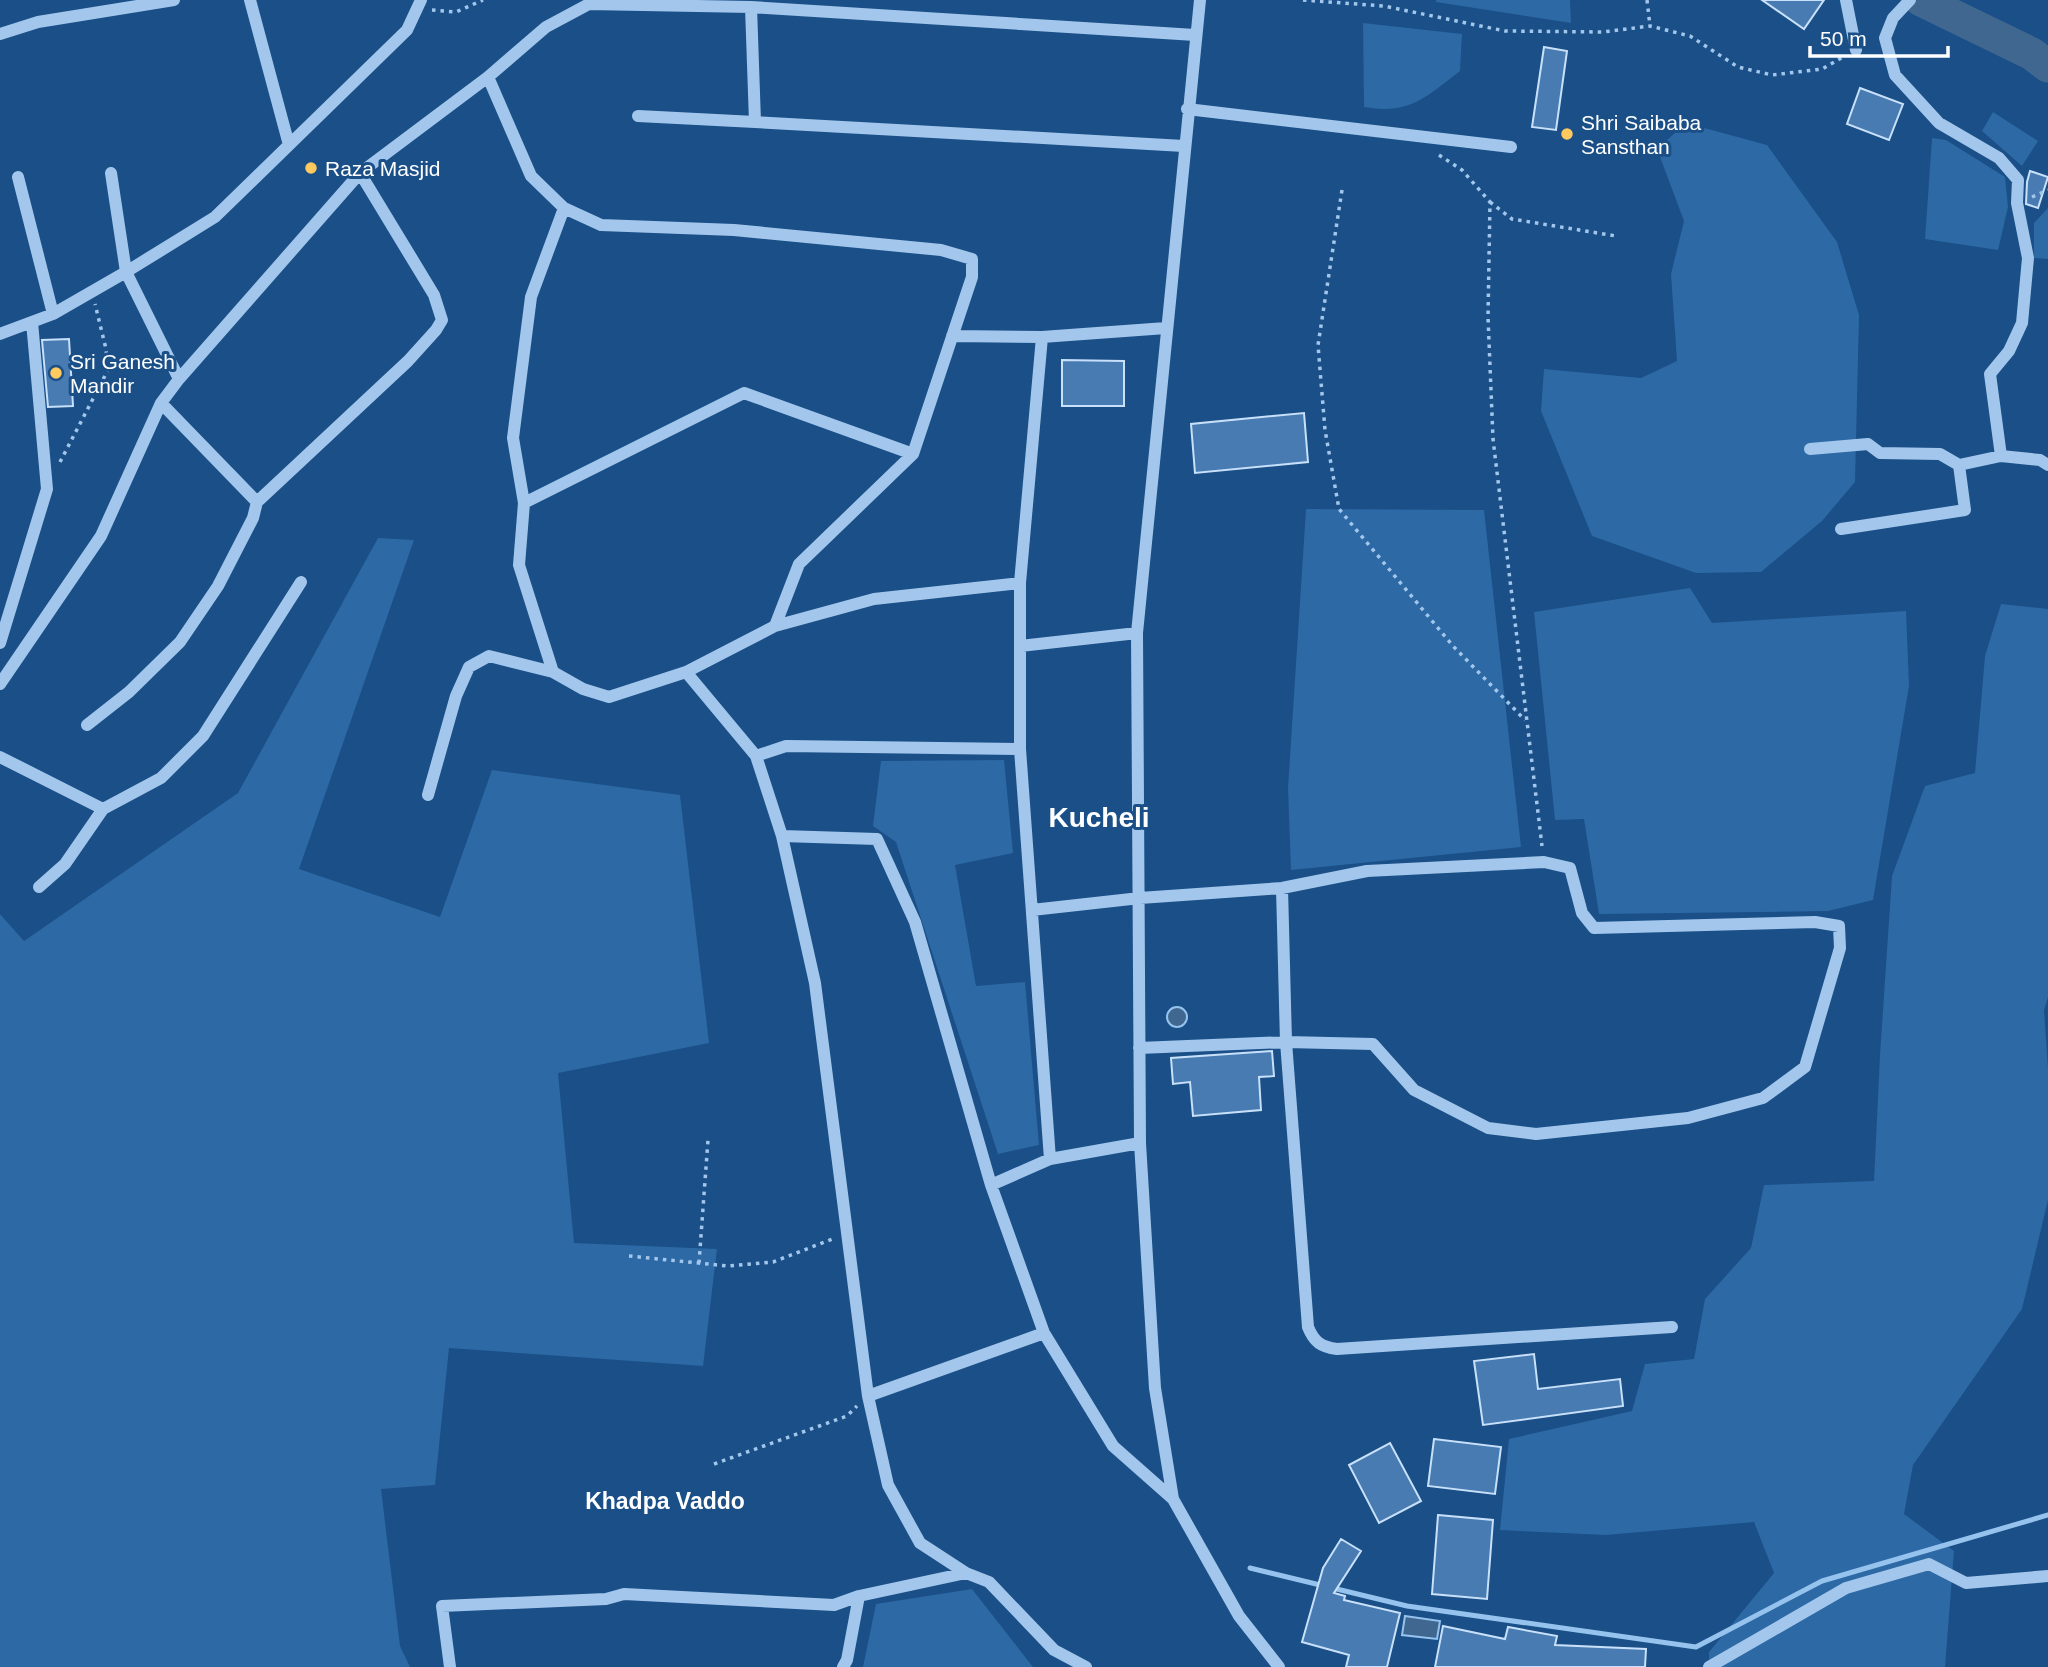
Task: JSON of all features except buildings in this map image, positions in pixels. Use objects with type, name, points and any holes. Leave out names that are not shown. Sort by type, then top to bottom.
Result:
[{"type":"street","points":[[0,34],[38,22],[174,0]]},
{"type":"street","points":[[250,0],[289,145]]},
{"type":"street","points":[[1173,1499],[1155,1388],[1140,1143],[1137,633],[1200,0]]},
{"type":"street","points":[[1846,0],[1856,50]]},
{"type":"street","points":[[1909,0],[1893,18],[1885,38],[1895,75],[1939,123],[1999,158],[2018,180],[2017,203],[2028,258],[2022,323],[2009,351],[1990,374],[2001,456]]},
{"type":"street","points":[[0,334],[52,314],[215,217],[407,30],[420,4]]},
{"type":"street","points":[[0,684],[101,536],[161,403],[178,379],[360,173],[488,77],[546,27],[589,4],[751,7],[1195,35]]},
{"type":"street","points":[[751,7],[755,122]]},
{"type":"street","points":[[488,77],[531,176],[564,208],[601,225],[734,230],[941,250],[972,259],[972,277],[913,454],[799,564],[775,626]]},
{"type":"street","points":[[1188,109],[1511,147]]},
{"type":"street","points":[[638,116],[1184,146]]},
{"type":"street","points":[[111,173],[126,272],[178,379]]},
{"type":"street","points":[[87,725],[130,692],[180,642],[218,586],[253,518],[257,502],[408,361],[442,320],[434,295],[360,173]]},
{"type":"street","points":[[18,177],[52,314]]},
{"type":"street","points":[[553,672],[519,565],[524,503],[513,438],[531,297],[564,208]]},
{"type":"street","points":[[0,643],[47,489],[32,322]]},
{"type":"street","points":[[952,336],[1042,337],[1166,328]]},
{"type":"street","points":[[1042,337],[1020,583],[1020,749],[1050,1159]]},
{"type":"street","points":[[524,503],[744,393],[913,454]]},
{"type":"street","points":[[161,403],[257,502]]},
{"type":"street","points":[[1810,449],[1868,444],[1880,453],[1940,454],[1959,465],[2001,456],[2040,460],[2048,465]]},
{"type":"street","points":[[1841,529],[1965,510],[1959,465]]},
{"type":"street","points":[[39,887],[65,864],[103,809],[162,778],[203,736],[301,582]]},
{"type":"street","points":[[428,795],[456,696],[469,667],[489,656],[553,672],[583,689],[609,697],[686,672],[775,626],[874,598],[1020,583]]},
{"type":"street","points":[[1020,646],[1137,633]]},
{"type":"street","points":[[686,672],[756,756],[782,836],[815,983],[868,1396],[888,1485],[920,1543],[966,1573],[989,1583],[1054,1650],[1086,1667]]},
{"type":"street","points":[[756,756],[786,746],[1020,749]]},
{"type":"street","points":[[0,757],[103,809]]},
{"type":"street","points":[[782,836],[877,839],[915,922],[991,1185],[1044,1333],[1113,1446],[1173,1499],[1239,1616],[1279,1667]]},
{"type":"street","points":[[1032,911],[1140,898],[1282,888],[1367,871],[1544,862],[1570,868],[1582,913],[1594,928],[1815,922],[1839,926],[1840,948],[1805,1067],[1763,1098],[1688,1118],[1536,1134],[1488,1128],[1414,1090],[1373,1044],[1286,1042],[1139,1048]]},
{"type":"street","points":[[1282,888],[1286,1042],[1308,1327],[1313,1339],[1324,1347],[1337,1349],[1672,1327]]},
{"type":"street","points":[[991,1185],[1050,1159],[1140,1143]]},
{"type":"street","points":[[868,1396],[1044,1333]]},
{"type":"street","points":[[1709,1667],[1846,1588],[1929,1564],[1966,1583],[2048,1576]]},
{"type":"street","points":[[450,1667],[442,1606],[606,1599],[624,1594],[834,1605],[859,1596],[966,1573]]},
{"type":"street","points":[[843,1667],[847,1660],[859,1596]]},
{"type":"path","points":[[420,4],[456,12],[483,0]]},
{"type":"path","points":[[1303,0],[1384,6],[1505,31],[1602,32],[1650,26],[1690,37],[1738,67],[1772,75],[1822,69],[1856,50]]},
{"type":"path","points":[[1647,0],[1650,26]]},
{"type":"path","points":[[1430,149],[1462,170],[1490,202],[1512,219],[1616,236]]},
{"type":"path","points":[[1342,190],[1318,345],[1325,430],[1339,509],[1453,646],[1527,722]]},
{"type":"path","points":[[1490,202],[1488,317],[1493,439],[1544,862]]},
{"type":"path","points":[[59,465],[108,370],[106,349],[92,292]]},
{"type":"path","points":[[699,1263],[708,1140]]},
{"type":"path","points":[[629,1256],[728,1266],[773,1262],[847,1233]]},
{"type":"path","points":[[714,1464],[847,1416],[868,1396]]},
{"type":"shaded area","points":[[1570,0],[1571,23],[1436,2]]},
{"type":"shaded area","points":[[1363,23],[1462,34],[1460,71],[1427,96],[1406,106],[1380,109],[1364,107]]},
{"type":"shaded area","points":[[1993,112],[2038,141],[2022,166],[1982,131]]},
{"type":"shaded area","points":[[1686,123],[1767,145],[1837,242],[1859,315],[1855,482],[1822,521],[1761,572],[1696,573],[1592,536],[1541,411],[1544,369],[1641,378],[1677,361],[1671,274],[1684,221],[1657,149]]},
{"type":"shaded area","points":[[1932,138],[1946,140],[2005,177],[2008,207],[1998,250],[1925,239]]},
{"type":"shaded area","points":[[2048,208],[2048,259],[2034,258],[2034,223]]},
{"type":"shaded area","points":[[1306,509],[1484,510],[1521,847],[1291,870],[1288,788]]},
{"type":"shaded area","points":[[378,538],[414,540],[299,869],[440,917],[492,770],[680,795],[709,1043],[558,1073],[574,1243],[717,1249],[703,1366],[449,1348],[435,1485],[381,1489],[400,1646],[410,1667],[0,1667],[0,914],[24,941],[238,793]]},
{"type":"shaded area","points":[[1690,588],[1712,623],[1906,611],[1909,686],[1873,900],[1828,911],[1599,914],[1584,819],[1555,820],[1534,612]]},
{"type":"shaded area","points":[[2001,604],[2048,609],[2048,997],[2044,1010],[2048,1068],[2048,1200],[2022,1309],[1913,1465],[1904,1514],[1954,1551],[1945,1667],[1709,1667],[1709,1652],[1774,1573],[1754,1522],[1606,1535],[1500,1530],[1509,1439],[1632,1411],[1645,1364],[1694,1359],[1705,1299],[1751,1248],[1764,1185],[1874,1181],[1892,876],[1925,786],[1975,773],[1985,656]]},
{"type":"shaded area","points":[[1004,760],[1013,853],[955,865],[976,986],[1025,982],[1039,1145],[998,1154],[896,842],[873,826],[881,761]]},
{"type":"shaded area","points":[[1177,1007],[1184,1010],[1187,1017],[1184,1024],[1177,1027],[1170,1024],[1167,1017],[1170,1010]]},
{"type":"shaded area","points":[[972,1589],[1033,1667],[863,1667],[876,1604]]},
{"type":"shaded area","points":[[1405,1616],[1440,1621],[1437,1639],[1402,1635]]},
{"type":"waterway","points":[[1921,0],[2032,54],[2048,66]]},
{"type":"waterway","points":[[1250,1568],[1407,1606],[1696,1647],[1822,1581],[2048,1515]]},
{"type":"place","name":"Shri Saibaba Sansthan","points":[[1567,134]]},
{"type":"place","name":"Raza Masjid","points":[[311,168]]},
{"type":"place","name":"Sri Ganesh Mandir","points":[[56,373]]},
{"type":"district","name":"Kucheli","points":[[1099,817]]},
{"type":"district","name":"Khadpa Vaddo","points":[[665,1501]]}]
